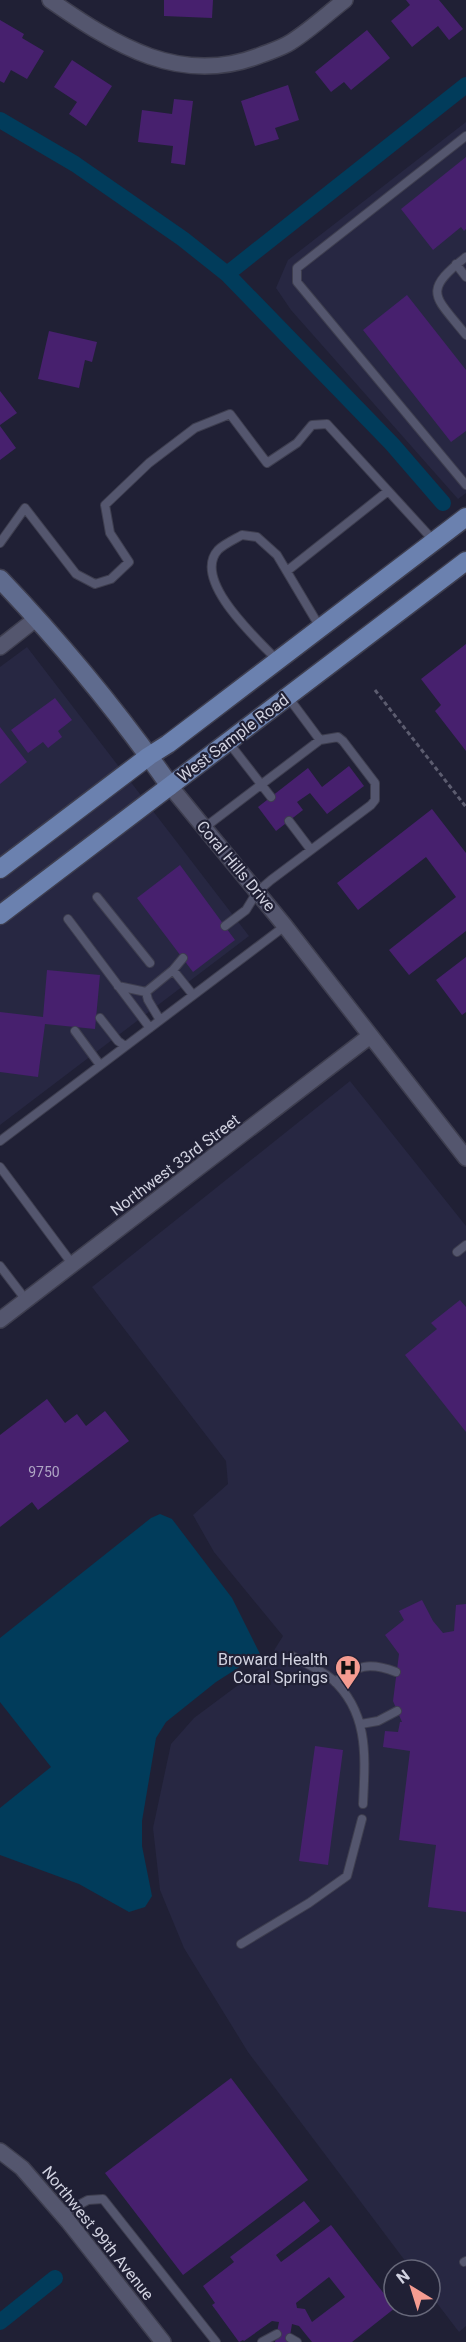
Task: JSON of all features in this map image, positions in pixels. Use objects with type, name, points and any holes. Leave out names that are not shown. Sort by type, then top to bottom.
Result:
[{"type":"main road","name":"West Sample Road","points":[[0,869],[466,518]]},
{"type":"main road","name":"West Sample Road","points":[[0,915],[463,562]]},
{"type":"street","points":[[50,0],[76,18],[145,56],[191,68],[241,63],[289,44],[345,0]]},
{"type":"street","name":"Coral Hills Drive","points":[[0,579],[37,618],[121,717],[170,786],[285,926],[466,1158]]},
{"type":"street","points":[[0,647],[37,618]]},
{"type":"street","name":"Northwest 33rd Street","points":[[0,1320],[370,1036]]},
{"type":"street","name":"Northwest 99th Avenue","points":[[0,2151],[21,2168],[62,2214],[163,2342]]},
{"type":"lane","points":[[466,136],[297,268],[297,282],[466,485]]},
{"type":"lane","points":[[466,257],[439,282],[436,292],[439,301],[466,334]]},
{"type":"lane","points":[[456,264],[466,277]]},
{"type":"lane","points":[[0,543],[25,508],[76,574],[95,584],[111,579],[129,562],[110,533],[105,505],[149,463],[195,428],[230,414],[267,463],[297,443],[312,425],[327,424],[434,542]]},
{"type":"lane","points":[[287,571],[388,491]]},
{"type":"lane","points":[[278,661],[244,627],[220,596],[212,574],[213,560],[219,550],[242,535],[257,537],[277,555],[321,628]]},
{"type":"lane","points":[[288,697],[320,740]]},
{"type":"lane","points":[[204,828],[320,740],[338,737],[375,783],[375,801],[371,805],[257,892],[246,910],[226,924]]},
{"type":"lane","points":[[228,741],[271,797]]},
{"type":"lane","points":[[289,820],[311,850]]},
{"type":"lane","points":[[97,897],[150,963]]},
{"type":"lane","points":[[68,919],[150,1028]]},
{"type":"lane","points":[[1,1138],[285,926]]},
{"type":"lane","points":[[146,992],[174,970],[183,958]]},
{"type":"lane","points":[[174,970],[193,995]]},
{"type":"lane","points":[[118,986],[146,992]]},
{"type":"lane","points":[[146,992],[160,1020]]},
{"type":"lane","points":[[100,1018],[118,1041],[125,1046]]},
{"type":"lane","points":[[75,1031],[100,1065]]},
{"type":"lane","points":[[0,1167],[73,1265]]},
{"type":"lane","points":[[457,1252],[466,1245]]},
{"type":"lane","points":[[0,1266],[26,1300]]},
{"type":"lane","points":[[292,1656],[335,1683],[354,1706],[362,1724],[365,1753],[363,1804]]},
{"type":"lane","points":[[335,1683],[355,1669],[370,1665],[396,1672]]},
{"type":"lane","points":[[362,1724],[378,1721],[397,1711]]},
{"type":"lane","points":[[241,1944],[309,1903],[347,1876],[362,1819]]},
{"type":"lane","points":[[62,2214],[88,2200],[103,2199],[216,2342]]},
{"type":"lane","points":[[262,2342],[277,2334]]},
{"type":"path","points":[[375,690],[466,807]]},
{"type":"shaded area","points":[[466,122],[466,493],[458,499],[291,310],[276,288],[288,260]]},
{"type":"shaded area","points":[[27,647],[249,936],[0,1125],[0,667]]},
{"type":"shaded area","name":"Broward Health Coral Springs","points":[[350,1081],[466,1226],[466,2326],[459,2332],[442,2310],[442,2258],[403,2258],[248,2052],[184,1948],[160,1890],[153,1828],[171,1744],[194,1718],[265,1665],[283,1636],[214,1552],[193,1515],[228,1484],[226,1461],[92,1287]]},
{"type":"shaded area","points":[[160,1514],[172,1519],[232,1598],[260,1654],[216,1682],[166,1722],[156,1738],[142,1821],[142,1846],[152,1896],[145,1907],[129,1912],[79,1884],[0,1855],[0,1808],[51,1767],[0,1702],[0,1638],[151,1518]]},
{"type":"building","points":[[164,0],[213,0],[212,18],[164,16]]},
{"type":"building","points":[[406,0],[439,0],[463,29],[449,40],[438,26],[412,47],[391,21],[410,5]]},
{"type":"building","points":[[0,20],[24,34],[22,38],[44,51],[27,79],[11,70],[4,83],[0,81]]},
{"type":"building","points":[[367,30],[390,58],[351,90],[344,82],[331,92],[315,72]]},
{"type":"building","points":[[72,60],[112,86],[86,126],[69,114],[77,102],[54,87]]},
{"type":"building","points":[[288,85],[299,120],[275,128],[279,139],[255,146],[241,101]]},
{"type":"building","points":[[174,99],[193,101],[185,165],[171,163],[173,146],[138,142],[142,110],[172,114]]},
{"type":"building","points":[[466,157],[466,229],[464,231],[461,227],[433,250],[401,209]]},
{"type":"building","points":[[407,295],[466,370],[466,431],[451,442],[363,330]]},
{"type":"building","points":[[49,331],[97,342],[92,362],[85,360],[79,388],[38,379]]},
{"type":"building","points":[[0,391],[17,413],[0,425]]},
{"type":"building","points":[[0,426],[16,448],[0,460]]},
{"type":"building","points":[[466,644],[466,751],[435,711],[441,705],[421,679]]},
{"type":"building","points":[[55,698],[72,720],[58,731],[62,737],[48,748],[43,742],[28,753],[11,730]]},
{"type":"building","points":[[0,727],[27,762],[0,784]]},
{"type":"building","points":[[349,766],[364,786],[327,814],[310,793],[297,802],[303,810],[276,831],[258,807],[308,768],[322,787]]},
{"type":"building","points":[[432,809],[466,853],[466,931],[409,975],[389,950],[456,897],[426,857],[358,910],[337,883]]},
{"type":"building","points":[[180,865],[235,940],[193,972],[137,898]]},
{"type":"building","points":[[466,957],[466,1012],[462,1015],[436,980]]},
{"type":"building","points":[[47,970],[100,975],[95,1029],[45,1024],[38,1077],[0,1072],[0,1012],[43,1017]]},
{"type":"building","points":[[460,1300],[466,1307],[466,1432],[405,1355],[437,1329],[431,1323]]},
{"type":"building","points":[[47,1399],[65,1423],[77,1414],[86,1426],[105,1411],[129,1441],[38,1510],[32,1502],[0,1527],[0,1435]]},
{"type":"building","points":[[422,1600],[433,1621],[443,1633],[454,1631],[456,1605],[466,1604],[466,1912],[428,1907],[436,1845],[399,1840],[410,1751],[383,1747],[385,1731],[398,1732],[400,1722],[402,1722],[393,1701],[399,1654],[385,1635],[404,1620],[399,1611]]},
{"type":"building","points":[[315,1746],[343,1750],[328,1865],[299,1861]]},
{"type":"building","points":[[231,2078],[308,2180],[183,2275],[105,2173]]},
{"type":"building","points":[[304,2201],[320,2221],[276,2255],[281,2262],[331,2225],[382,2291],[382,2318],[352,2342],[312,2342],[299,2326],[292,2324],[289,2342],[275,2342],[279,2322],[272,2321],[244,2341],[239,2342],[212,2305],[215,2303],[203,2286],[234,2262],[230,2257]],"holes":[[[329,2277],[345,2297],[312,2322],[305,2309],[297,2308],[296,2303]]]},
{"type":"waterway","points":[[227,274],[466,85]]},
{"type":"waterway","points":[[0,120],[75,164],[183,239],[227,274],[392,444],[443,503]]},
{"type":"waterway","points":[[0,2322],[55,2278]]},
{"type":"place","name":"Broward Health Coral Springs","points":[[348,1691]]}]
